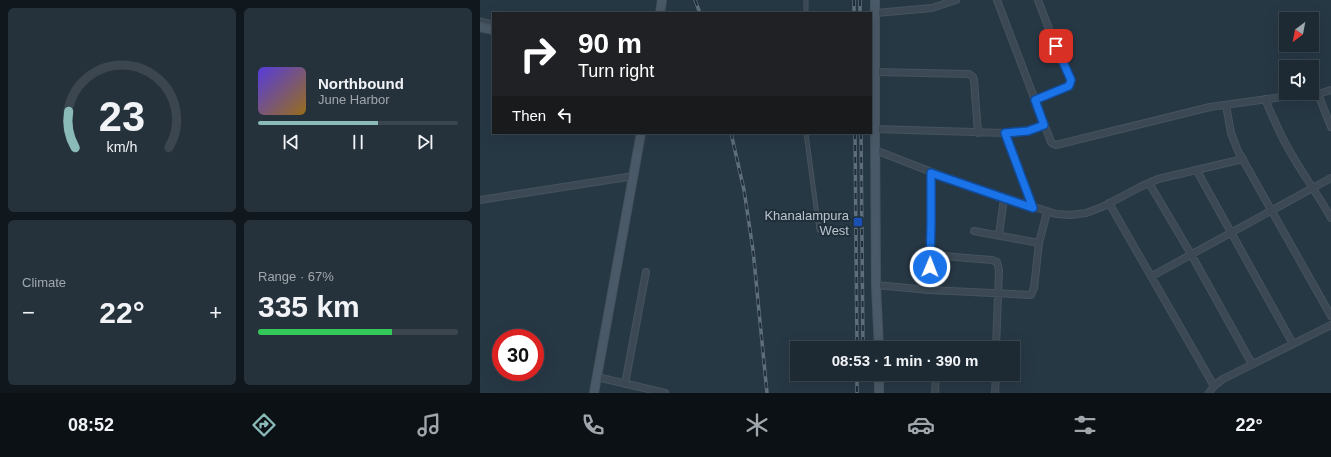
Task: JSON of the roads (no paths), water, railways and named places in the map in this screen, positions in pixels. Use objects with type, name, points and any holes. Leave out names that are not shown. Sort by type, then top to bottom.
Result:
[{"type":"main road","points":[[660,12],[662,0]]},
{"type":"main road","points":[[875,0],[876,286],[879,341]]},
{"type":"main road","points":[[480,27],[492,30]]},
{"type":"main road","points":[[594,393],[642,134]]},
{"type":"main road","points":[[879,381],[879,393]]},
{"type":"street","points":[[876,13],[932,8],[956,0]]},
{"type":"street","points":[[997,0],[1044,125],[1053,144],[1056,145],[1210,107],[1279,97]]},
{"type":"street","points":[[1035,100],[1069,86],[1071,80],[1061,60],[1038,0]]},
{"type":"street","points":[[876,72],[969,74],[974,80],[978,133]]},
{"type":"street","points":[[1319,94],[1331,90]]},
{"type":"street","points":[[1319,97],[1331,127]]},
{"type":"street","points":[[1264,99],[1279,132],[1331,218]]},
{"type":"street","points":[[1226,105],[1232,133],[1243,159],[1331,316]]},
{"type":"street","points":[[875,129],[1005,133],[1028,131],[1044,125]]},
{"type":"street","points":[[1005,133],[1033,208]]},
{"type":"street","points":[[875,150],[931,173],[1033,208],[1056,214],[1070,215],[1086,213],[1102,207],[1158,179],[1243,159]]},
{"type":"street","points":[[1196,171],[1293,344]]},
{"type":"street","points":[[929,290],[931,173]]},
{"type":"street","points":[[480,200],[634,176]]},
{"type":"street","points":[[1152,276],[1331,178]]},
{"type":"street","points":[[1149,183],[1191,254],[1252,364]]},
{"type":"street","points":[[1000,235],[1004,198]]},
{"type":"street","points":[[1109,203],[1214,386]]},
{"type":"street","points":[[876,286],[1027,296],[1031,295],[1033,293],[1039,243],[1047,212]]},
{"type":"street","points":[[974,231],[1039,243]]},
{"type":"street","points":[[930,255],[992,260],[997,262],[999,270],[996,341]]},
{"type":"street","points":[[625,384],[646,272]]},
{"type":"street","points":[[1209,393],[1214,386],[1252,364],[1331,325]]},
{"type":"street","points":[[597,377],[665,393]]},
{"type":"street","points":[[935,393],[936,381]]},
{"type":"street","points":[[995,393],[996,381]]},
{"type":"lane","points":[[806,0],[806,12]]},
{"type":"lane","points":[[480,20],[492,24]]},
{"type":"lane","points":[[806,134],[819,230]]},
{"type":"railway","points":[[695,0],[700,12]]},
{"type":"railway","points":[[854,0],[854,12]]},
{"type":"railway","points":[[860,0],[860,12]]},
{"type":"railway","points":[[731,134],[744,190],[753,250],[767,393]]},
{"type":"railway","points":[[855,134],[857,341]]},
{"type":"railway","points":[[861,134],[863,341]]},
{"type":"railway","points":[[857,381],[857,393]]},
{"type":"place","name":"Khanalampura West","points":[[858,222]]}]
